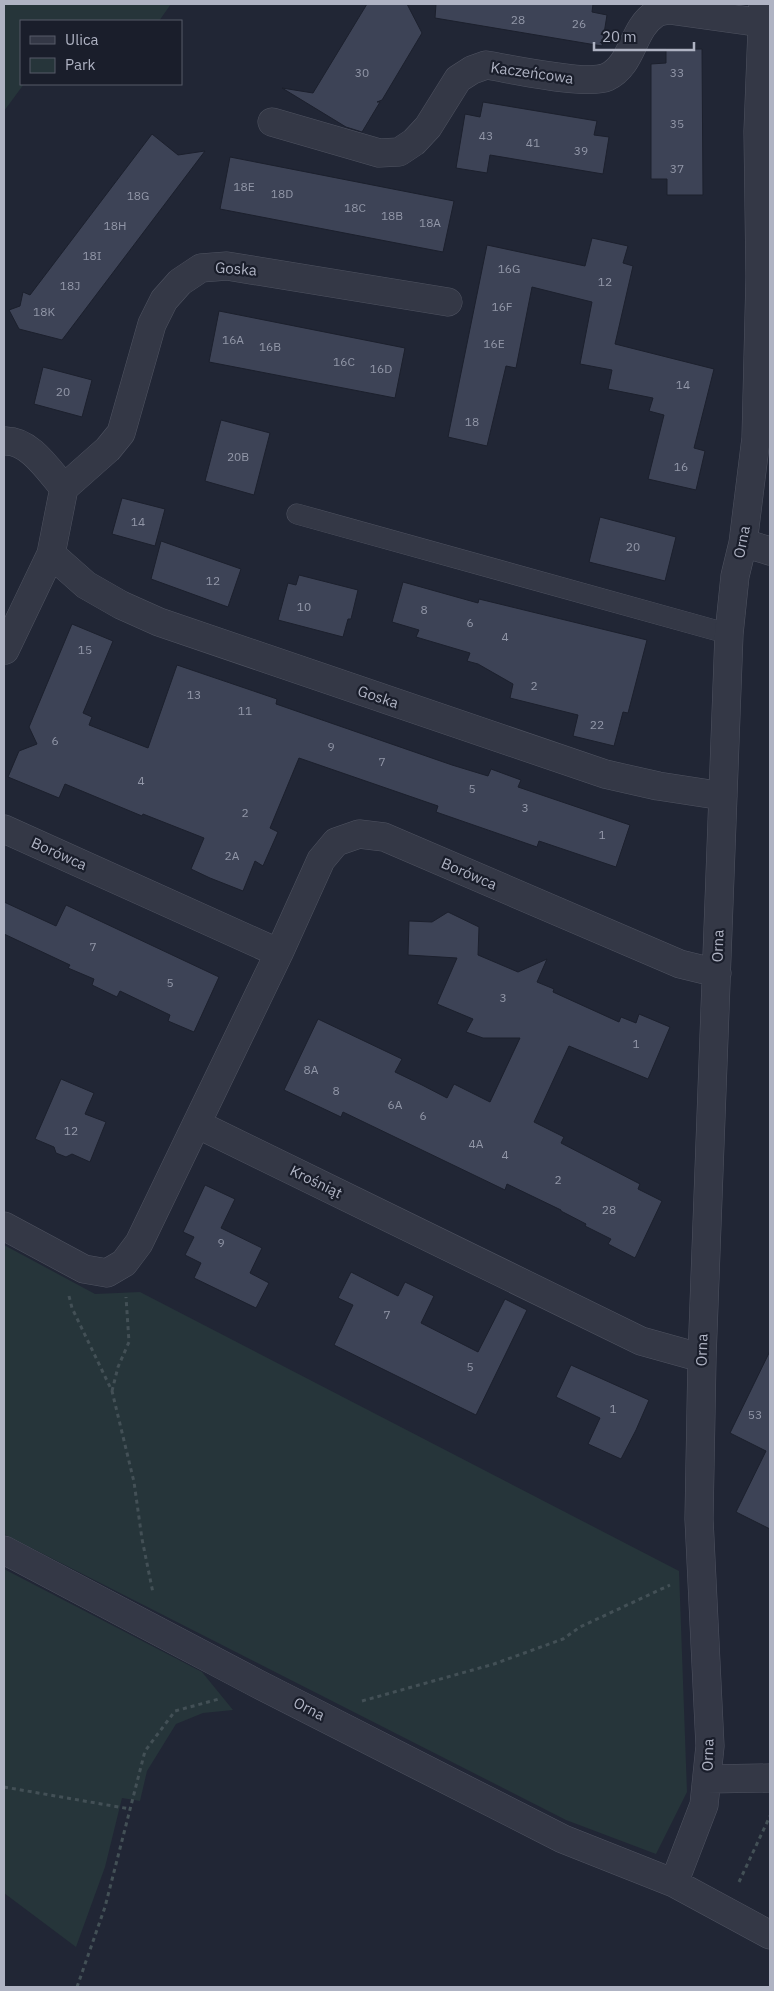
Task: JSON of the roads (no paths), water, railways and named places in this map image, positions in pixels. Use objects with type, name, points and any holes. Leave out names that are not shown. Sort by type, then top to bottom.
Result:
[{"type":"street","name":"Kaczeńcowa","points":[[272,122],[379,154],[399,152],[414,142],[428,127],[458,79],[472,70],[486,65],[581,80],[605,78],[618,70],[644,25],[656,13],[669,10],[765,17]]},
{"type":"street","name":"Orna","points":[[674,1883],[704,1805],[710,1746],[699,1519],[702,1358],[729,634],[735,576],[742,543],[756,438],[765,278],[758,131],[765,17]]},
{"type":"street","name":"Goska","points":[[64,488],[108,449],[121,433],[152,324],[164,300],[180,282],[201,268],[227,266],[448,302]]},
{"type":"street","points":[[4,441],[19,443],[35,455],[64,488],[51,554],[5,650]]},
{"type":"street","points":[[742,543],[770,551]]},
{"type":"street","name":"Goska","points":[[51,554],[86,585],[121,605],[159,622],[605,774],[658,786],[723,796]]},
{"type":"street","name":"Borówca","points":[[4,829],[279,952]]},
{"type":"street","name":"Borówca","points":[[197,1124],[321,860],[336,842],[359,834],[384,837],[680,964],[717,973]]},
{"type":"street","points":[[4,1226],[84,1269],[107,1273],[124,1263],[139,1242],[197,1124]]},
{"type":"street","name":"Krośniąt","points":[[197,1124],[641,1341],[702,1358]]},
{"type":"street","name":"Orna","points":[[4,1550],[258,1684],[563,1839],[674,1883],[770,1935]]},
{"type":"street","points":[[707,1779],[770,1778]]},
{"type":"lane","points":[[297,514],[729,634]]}]
